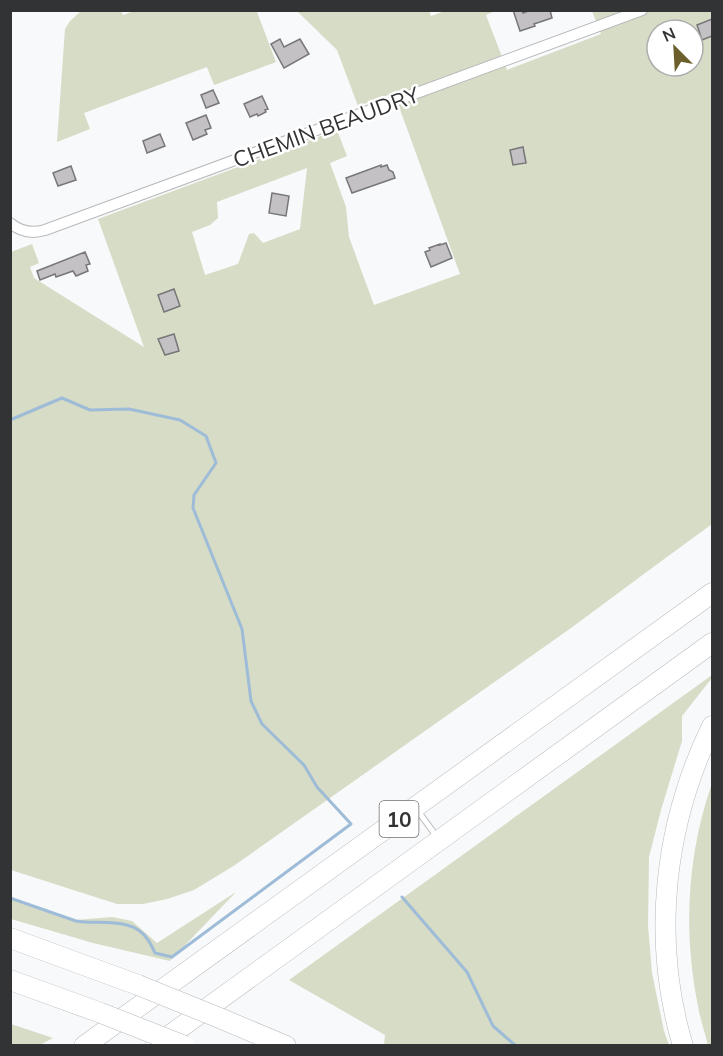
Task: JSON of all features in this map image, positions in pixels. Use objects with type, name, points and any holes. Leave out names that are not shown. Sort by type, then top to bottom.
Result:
[{"type":"highway","name":"10","points":[[84,1046],[712,593]]},
{"type":"highway","name":"10","points":[[155,1046],[712,643]]},
{"type":"highway","points":[[683,1046],[669,972],[666,932],[669,862],[681,805],[712,726]]},
{"type":"highway","points":[[10,938],[138,985],[286,1046]]},
{"type":"highway","points":[[10,980],[185,1046]]},
{"type":"street","name":"CHEMIN BEAUDRY","points":[[10,223],[19,230],[27,232],[45,230],[642,10]]},
{"type":"lane","name":"10","points":[[415,807],[439,840]]},
{"type":"green space","points":[[429,10],[431,16],[445,11],[495,11],[486,15],[507,70],[601,34],[592,11],[712,11],[712,524],[571,628],[235,865],[194,890],[143,904],[117,904],[11,870],[11,252],[32,244],[39,263],[30,267],[34,278],[144,347],[98,219],[337,130],[347,156],[330,163],[346,207],[349,237],[374,305],[460,274],[394,93],[358,106],[337,50],[297,11]],"holes":[[[307,168],[300,229],[263,243],[254,233],[249,234],[238,264],[205,275],[192,232],[210,225],[218,218],[217,202]]]},
{"type":"green space","points":[[81,11],[121,11],[123,15],[134,11],[260,11],[257,12],[276,62],[214,85],[207,67],[84,113],[90,129],[57,142],[65,29]]},
{"type":"green space","points":[[712,675],[682,716],[682,741],[649,857],[648,925],[652,973],[669,1045],[384,1045],[385,1035],[289,980]]},
{"type":"green space","points":[[712,783],[712,1045],[708,1046],[693,978],[689,922],[697,838]]},
{"type":"green space","points":[[236,892],[170,961],[93,943],[11,919],[11,899],[76,920],[112,917],[132,921],[157,943]]},
{"type":"green space","points":[[11,1024],[53,1038],[40,1045],[11,1045]]},
{"type":"building","points":[[513,10],[522,10],[523,13],[531,10],[550,10],[552,18],[520,31]]},
{"type":"building","points":[[712,19],[712,36],[705,39],[705,22]]},
{"type":"building","points":[[280,39],[284,47],[300,39],[309,54],[284,68],[271,44]]},
{"type":"building","points":[[213,90],[219,103],[206,108],[201,95]]},
{"type":"building","points":[[262,96],[268,109],[258,116],[257,114],[250,117],[244,104]]},
{"type":"building","points":[[206,115],[211,128],[205,130],[207,134],[193,140],[186,123]]},
{"type":"building","points":[[160,134],[165,146],[147,153],[143,141]]},
{"type":"building","points":[[523,147],[526,163],[513,165],[510,150]]},
{"type":"building","points":[[381,165],[381,167],[387,165],[395,178],[352,193],[346,178]]},
{"type":"building","points":[[71,166],[76,180],[58,186],[53,173]]},
{"type":"building","points":[[272,193],[289,196],[286,216],[269,213]]},
{"type":"building","points":[[446,243],[452,258],[431,267],[425,252],[430,250],[429,248]]},
{"type":"building","points":[[85,252],[90,264],[86,265],[88,271],[76,276],[73,271],[56,277],[55,274],[40,280],[37,271]]},
{"type":"building","points":[[174,289],[180,306],[164,312],[158,295]]},
{"type":"building","points":[[174,334],[179,351],[165,355],[158,339]]},
{"type":"waterway","points":[[10,420],[62,398],[90,410],[129,409],[180,420],[206,436],[216,463],[194,495],[193,508],[242,629],[251,701],[262,724],[304,765],[317,787],[351,824],[172,957],[155,953],[142,932],[134,927],[125,924],[76,921],[10,898]]},
{"type":"waterway","points":[[402,897],[467,972],[493,1026],[516,1046]]}]
